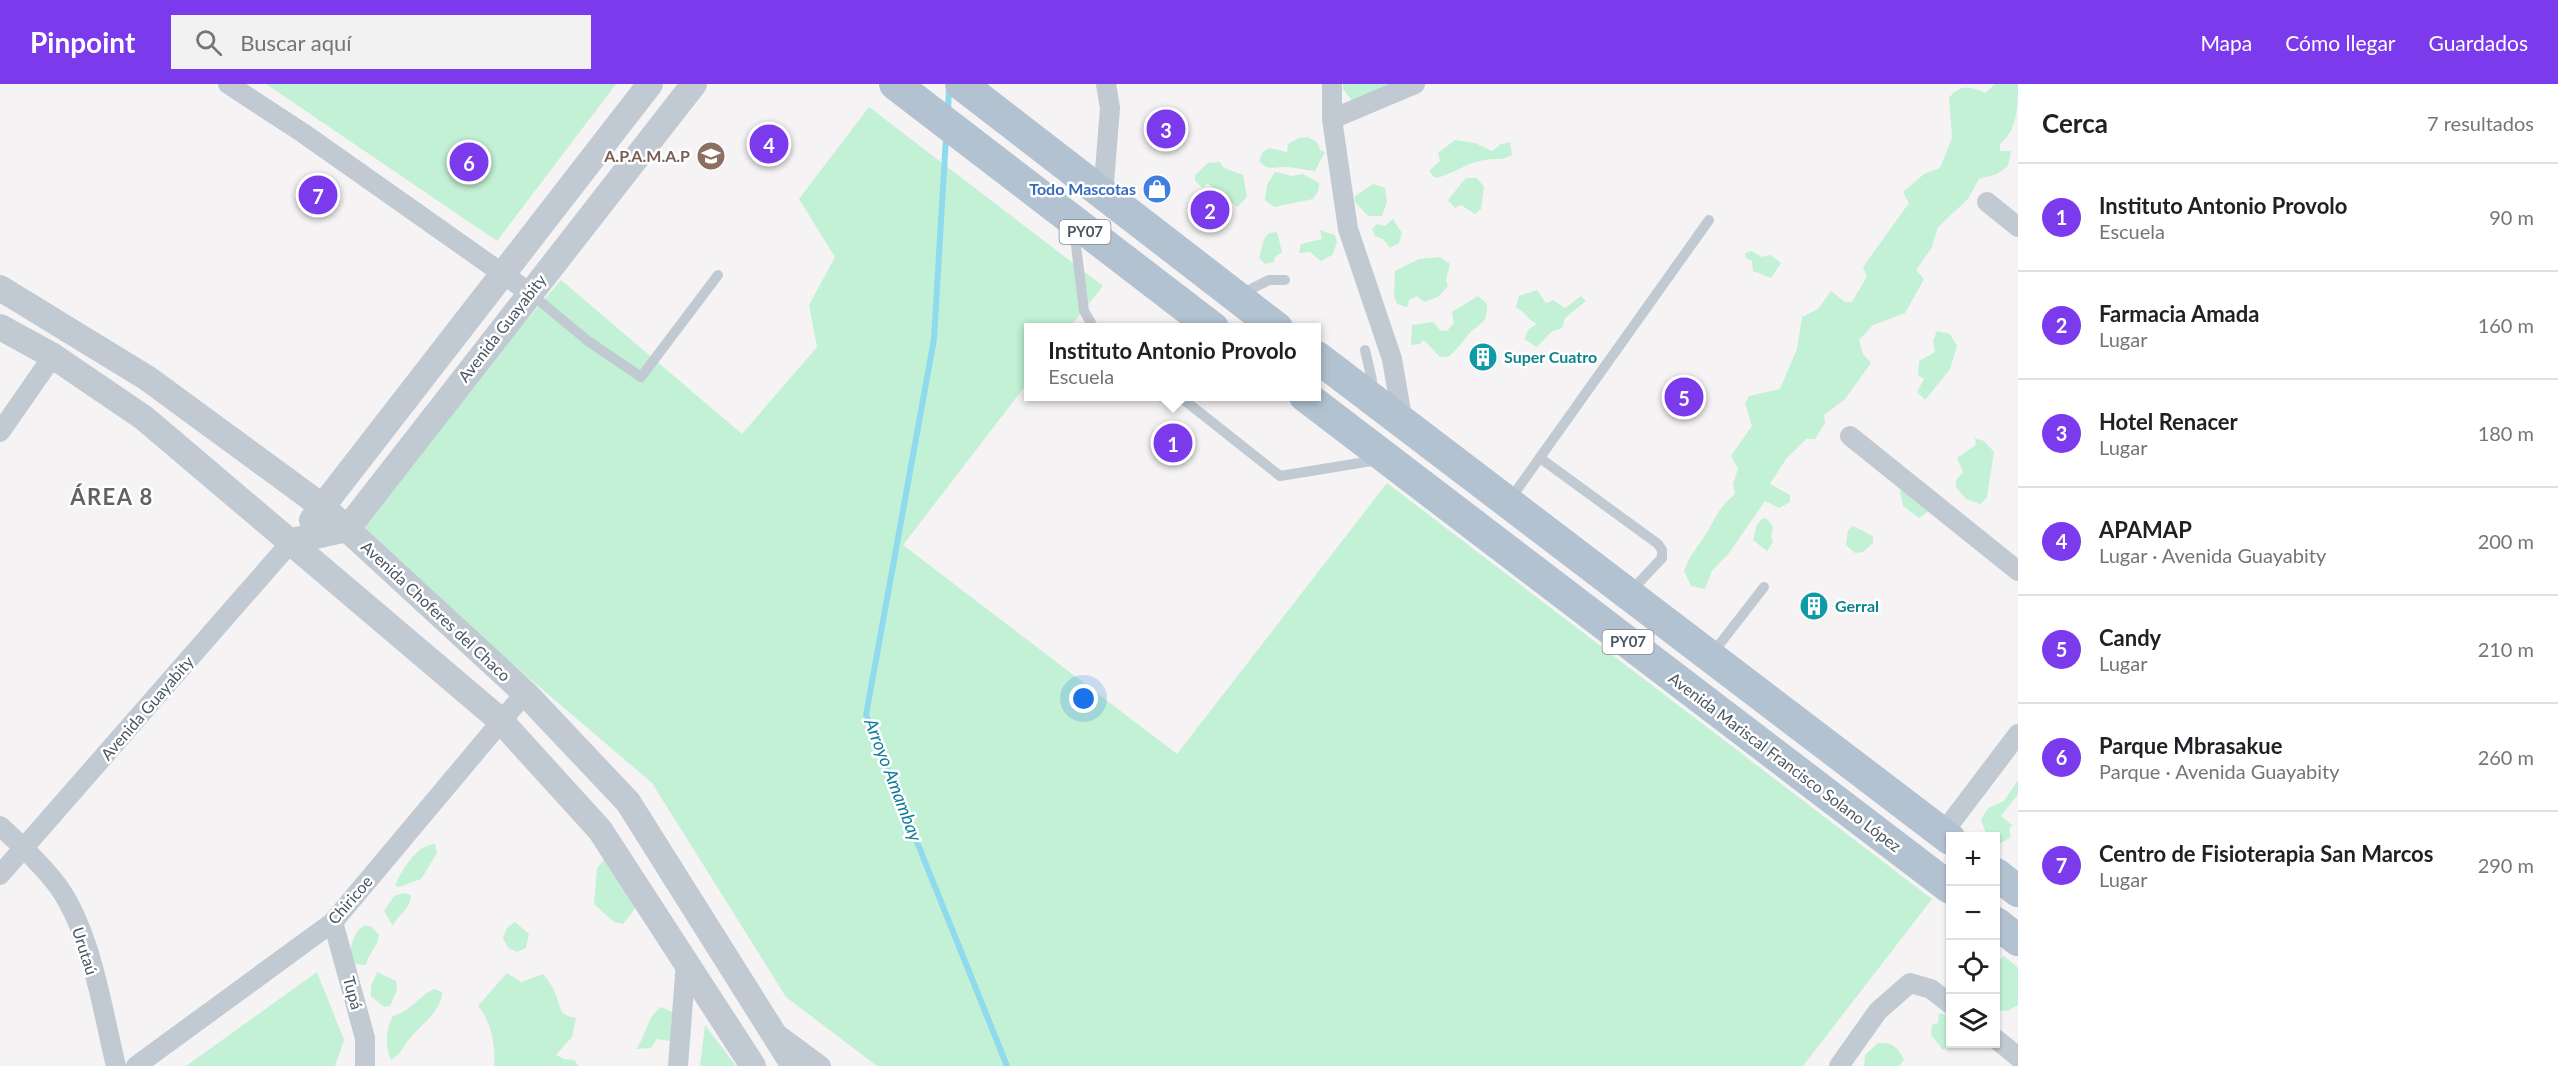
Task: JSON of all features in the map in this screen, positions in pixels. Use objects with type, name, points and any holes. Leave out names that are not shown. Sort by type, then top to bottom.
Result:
[{"type":"main road","name":"PY07","points":[[895,84],[1073,223],[1208,323]]},
{"type":"main road","name":"PY07","points":[[962,85],[1273,323]]},
{"type":"main road","name":"PY07","points":[[1321,360],[1507,504],[1946,835]]},
{"type":"main road","name":"Avenida Mariscal Francisco Solano López","points":[[1312,401],[1947,886]]},
{"type":"main road","points":[[2000,878],[2018,891]]},
{"type":"main road","points":[[2000,927],[2018,940]]},
{"type":"street","points":[[228,84],[303,133],[530,292]]},
{"type":"street","name":"Avenida Guayabity","points":[[0,875],[323,507],[650,84]]},
{"type":"street","name":"Avenida Guayabity","points":[[347,530],[694,84]]},
{"type":"street","points":[[1103,195],[1110,108],[1106,84]]},
{"type":"street","points":[[1332,84],[1332,119],[1348,229],[1392,359],[1403,423]]},
{"type":"street","points":[[1332,119],[1415,84]]},
{"type":"street","points":[[1987,202],[2018,227]]},
{"type":"street","name":"Avenida Choferes del Chaco","points":[[0,288],[147,378],[323,507],[525,693],[628,802],[776,1033],[794,1066]]},
{"type":"street","points":[[0,327],[53,356],[144,417],[500,720],[600,830],[747,1056],[763,1066]]},
{"type":"street","points":[[0,432],[53,356]]},
{"type":"street","points":[[1850,436],[2018,571]]},
{"type":"street","points":[[292,541],[347,530]]},
{"type":"street","name":"Chiricoe","points":[[136,1066],[333,922],[500,720],[525,693]]},
{"type":"street","points":[[1950,832],[2018,734]]},
{"type":"street","name":"Urutaú","points":[[0,826],[25,848],[58,887],[83,936],[116,1066]]},
{"type":"street","name":"Tupá","points":[[333,922],[365,1038],[365,1066]]},
{"type":"street","points":[[678,1066],[686,962]]},
{"type":"street","points":[[1839,1066],[1878,1011],[1910,982],[1931,989],[1946,1001]]},
{"type":"street","name":"Avenida Choferes del Chaco","points":[[776,1033],[820,1066]]},
{"type":"street","points":[[2000,1043],[2018,1057]]},
{"type":"lane","points":[[1507,504],[1709,220]]},
{"type":"lane","points":[[1073,223],[1084,311],[1092,323]]},
{"type":"lane","points":[[530,292],[588,341],[641,376],[718,275]]},
{"type":"lane","points":[[1236,296],[1269,280],[1285,280]]},
{"type":"lane","points":[[1365,351],[1372,380],[1369,397]]},
{"type":"lane","points":[[1185,401],[1280,476],[1388,458]]},
{"type":"lane","points":[[1540,458],[1658,544],[1662,550],[1662,558],[1627,595]]},
{"type":"lane","points":[[1710,657],[1764,587]]},
{"type":"green space","points":[[266,84],[616,84],[497,241]]},
{"type":"green space","points":[[1343,84],[1408,84],[1356,106],[1343,89]]},
{"type":"green space","points":[[1995,84],[2018,84],[2014,124],[2000,144],[2000,151],[2011,151],[2008,166],[1997,174],[1979,179],[1968,199],[1938,227],[1931,249],[1916,270],[1924,279],[1905,313],[1873,325],[1859,340],[1863,354],[1871,363],[1845,399],[1824,415],[1825,423],[1815,439],[1806,439],[1786,459],[1770,484],[1790,495],[1790,502],[1779,508],[1765,501],[1729,553],[1712,571],[1705,589],[1691,586],[1684,571],[1687,564],[1720,510],[1735,494],[1733,484],[1738,469],[1731,456],[1752,426],[1745,404],[1749,396],[1780,389],[1797,349],[1802,317],[1818,309],[1831,291],[1845,302],[1852,302],[1867,276],[1863,267],[1909,203],[1903,192],[1924,174],[1940,168],[1952,138],[1949,98],[1962,88],[1985,93]]},
{"type":"green space","points":[[869,107],[1103,286],[1073,323],[1024,323],[1024,388],[903,545],[1177,754],[1387,483],[1932,899],[1803,1066],[877,1066],[786,997],[652,783],[351,526],[561,280],[742,434],[817,347],[809,305],[835,257],[799,199]]},
{"type":"green space","points":[[1308,137],[1317,142],[1320,150],[1325,152],[1315,171],[1268,167],[1259,161],[1262,153],[1269,148],[1287,152],[1288,144],[1299,138]]},
{"type":"green space","points":[[1455,140],[1475,143],[1492,151],[1501,144],[1510,142],[1512,155],[1502,159],[1478,161],[1435,178],[1429,171],[1440,161],[1438,153]]},
{"type":"green space","points":[[1220,162],[1224,168],[1243,175],[1247,197],[1237,207],[1207,183],[1203,188],[1195,181],[1195,175],[1208,163]]},
{"type":"green space","points":[[1275,172],[1292,176],[1303,174],[1319,183],[1318,192],[1313,199],[1274,207],[1265,200],[1267,185]]},
{"type":"green space","points":[[1466,178],[1477,178],[1484,187],[1481,209],[1475,214],[1461,205],[1455,208],[1448,200]]},
{"type":"green space","points":[[1373,184],[1385,188],[1387,202],[1382,216],[1368,216],[1355,202],[1355,196]]},
{"type":"green space","points":[[1393,219],[1402,233],[1399,243],[1390,248],[1383,239],[1375,236],[1372,229],[1377,224],[1385,226]]},
{"type":"green space","points":[[1320,230],[1335,235],[1337,243],[1332,255],[1321,261],[1310,252],[1299,253],[1301,244],[1322,239]]},
{"type":"green space","points":[[1277,232],[1282,252],[1275,257],[1274,262],[1265,264],[1259,258],[1264,239],[1269,233]]},
{"type":"green space","points":[[1751,251],[1762,257],[1770,255],[1781,263],[1771,278],[1753,271],[1752,261],[1746,258],[1745,253]]},
{"type":"green space","points":[[1440,257],[1450,264],[1446,280],[1448,286],[1438,297],[1424,302],[1417,296],[1409,300],[1407,307],[1397,304],[1394,296],[1395,271],[1419,259]]},
{"type":"green space","points":[[1537,290],[1546,303],[1553,300],[1565,308],[1581,296],[1586,301],[1565,318],[1562,328],[1551,332],[1537,347],[1524,339],[1529,329],[1537,324],[1516,307],[1519,296]]},
{"type":"green space","points":[[1478,296],[1487,304],[1486,317],[1448,357],[1440,357],[1424,340],[1420,344],[1411,345],[1412,325],[1433,322],[1440,330],[1447,331],[1454,323],[1452,312]]},
{"type":"green space","points":[[1937,331],[1950,334],[1957,346],[1950,369],[1925,400],[1917,392],[1924,379],[1918,375],[1919,361],[1935,352],[1933,341]]},
{"type":"green space","points":[[1975,438],[1984,441],[1994,452],[1987,497],[1981,504],[1966,499],[1956,487],[1956,480],[1963,472],[1957,458],[1976,445]]},
{"type":"green space","points":[[1904,486],[1934,507],[1919,518],[1903,506],[1900,491]]},
{"type":"green space","points":[[1763,518],[1767,519],[1773,527],[1771,536],[1773,542],[1767,551],[1753,540],[1757,525]]},
{"type":"green space","points":[[1853,526],[1873,536],[1873,543],[1863,552],[1855,553],[1846,545],[1848,530]]},
{"type":"green space","points":[[2018,780],[2018,794],[2001,816],[2012,825],[2009,829],[2011,837],[2000,843],[2000,832],[1986,832],[1981,820],[1988,808],[2004,801]]},
{"type":"green space","points":[[435,844],[437,853],[421,879],[399,887],[395,885],[416,853],[428,845]]},
{"type":"green space","points":[[605,858],[636,907],[623,924],[614,922],[594,904],[597,869]]},
{"type":"green space","points":[[404,893],[411,895],[410,900],[393,926],[384,911],[394,896]]},
{"type":"green space","points":[[515,922],[529,934],[526,948],[517,952],[508,948],[503,938],[507,928]]},
{"type":"green space","points":[[365,925],[372,927],[379,935],[378,940],[366,965],[355,964],[349,956],[351,947],[355,934]]},
{"type":"green space","points":[[2004,956],[2018,968],[2018,1005],[2008,1011],[2000,1010],[2000,959]]},
{"type":"green space","points":[[317,972],[344,1040],[335,1066],[186,1066]]},
{"type":"green space","points":[[377,972],[396,981],[397,990],[390,1006],[384,1007],[371,996],[371,986]]},
{"type":"green space","points":[[507,973],[521,982],[543,974],[545,976],[562,1011],[576,1018],[572,1037],[556,1055],[574,1060],[579,1066],[494,1066],[492,1034],[478,1006]]},
{"type":"green space","points":[[434,989],[442,992],[436,1010],[391,1060],[387,1038],[388,1027],[393,1016],[404,1011]]},
{"type":"green space","points":[[661,1007],[674,1013],[671,1021],[674,1029],[673,1036],[669,1041],[657,1039],[651,1048],[636,1049],[649,1021]]},
{"type":"green space","points":[[1939,1013],[1946,1015],[1946,1048],[1943,1050],[1931,1035],[1932,1025],[1938,1023]]},
{"type":"green space","points":[[705,1025],[736,1066],[700,1066]]},
{"type":"green space","points":[[1878,1043],[1887,1043],[1897,1049],[1904,1060],[1899,1066],[1864,1066],[1865,1055]]},
{"type":"waterway","points":[[948,112],[949,86]]},
{"type":"waterway","name":"Arroyo Amambay","points":[[946,137],[934,339],[866,715],[1007,1066]]},
{"type":"place","name":"Hotel Renacer","points":[[1166,129]]},
{"type":"place","name":"APAMAP","points":[[769,144]]},
{"type":"place","name":"A.P.A.M.A.P","points":[[711,156]]},
{"type":"place","name":"Parque Mbrasakue","points":[[469,162]]},
{"type":"place","name":"Todo Mascotas","points":[[1157,189]]},
{"type":"place","name":"Centro de Fisioterapia San Marcos","points":[[318,195]]},
{"type":"place","name":"Farmacia Amada","points":[[1210,210]]},
{"type":"place","name":"Super Cuatro","points":[[1483,357]]},
{"type":"place","name":"Candy","points":[[1684,397]]},
{"type":"place","name":"Instituto Antonio Provolo","points":[[1173,443]]},
{"type":"place","name":"Gerral","points":[[1814,606]]},
{"type":"district","name":"ÁREA 8","points":[[112,497]]}]
